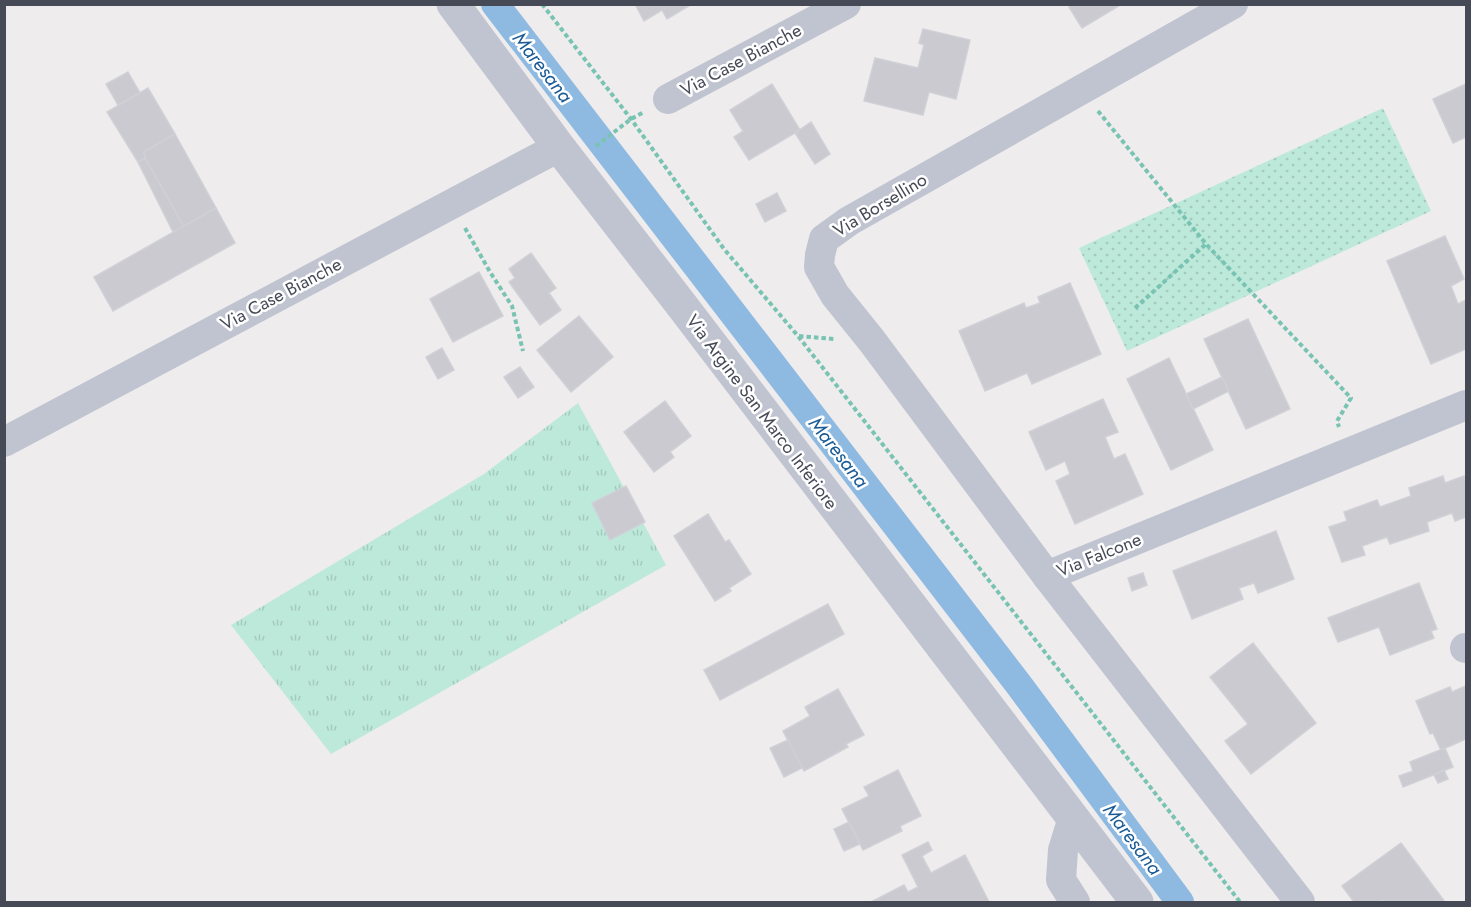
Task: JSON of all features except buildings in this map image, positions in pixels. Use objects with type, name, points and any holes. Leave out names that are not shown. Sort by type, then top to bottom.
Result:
[{"type":"street","name":"Via Argine San Marco Inferiore","points":[[453,4],[559,147],[1137,903]]},
{"type":"street","name":"Via Case Bianche","points":[[668,99],[846,4]]},
{"type":"street","name":"Via Borsellino","points":[[1047,576],[872,341],[835,295],[819,267],[819,255],[824,240],[849,221],[1233,4]]},
{"type":"street","name":"Via Case Bianche","points":[[4,442],[559,147]]},
{"type":"street","name":"Via Falcone","points":[[1299,903],[1047,576],[1467,405]]},
{"type":"street","points":[[1073,819],[1062,850],[1061,880],[1075,903]]},
{"type":"path","points":[[542,4],[631,120],[724,249],[798,336],[1240,903]]},
{"type":"path","points":[[1082,90],[1206,244],[1351,398],[1337,421],[1349,453]]},
{"type":"path","points":[[591,150],[622,127]]},
{"type":"path","points":[[452,203],[490,272],[512,306],[524,351]]},
{"type":"path","points":[[1136,308],[1206,244]]},
{"type":"green space","points":[[1383,108],[1431,211],[1127,351],[1079,248]]},
{"type":"green space","points":[[578,403],[666,565],[331,754],[231,625],[484,474]]},
{"type":"waterway","name":"Maresana","points":[[495,4],[1019,685],[1180,902]]}]
